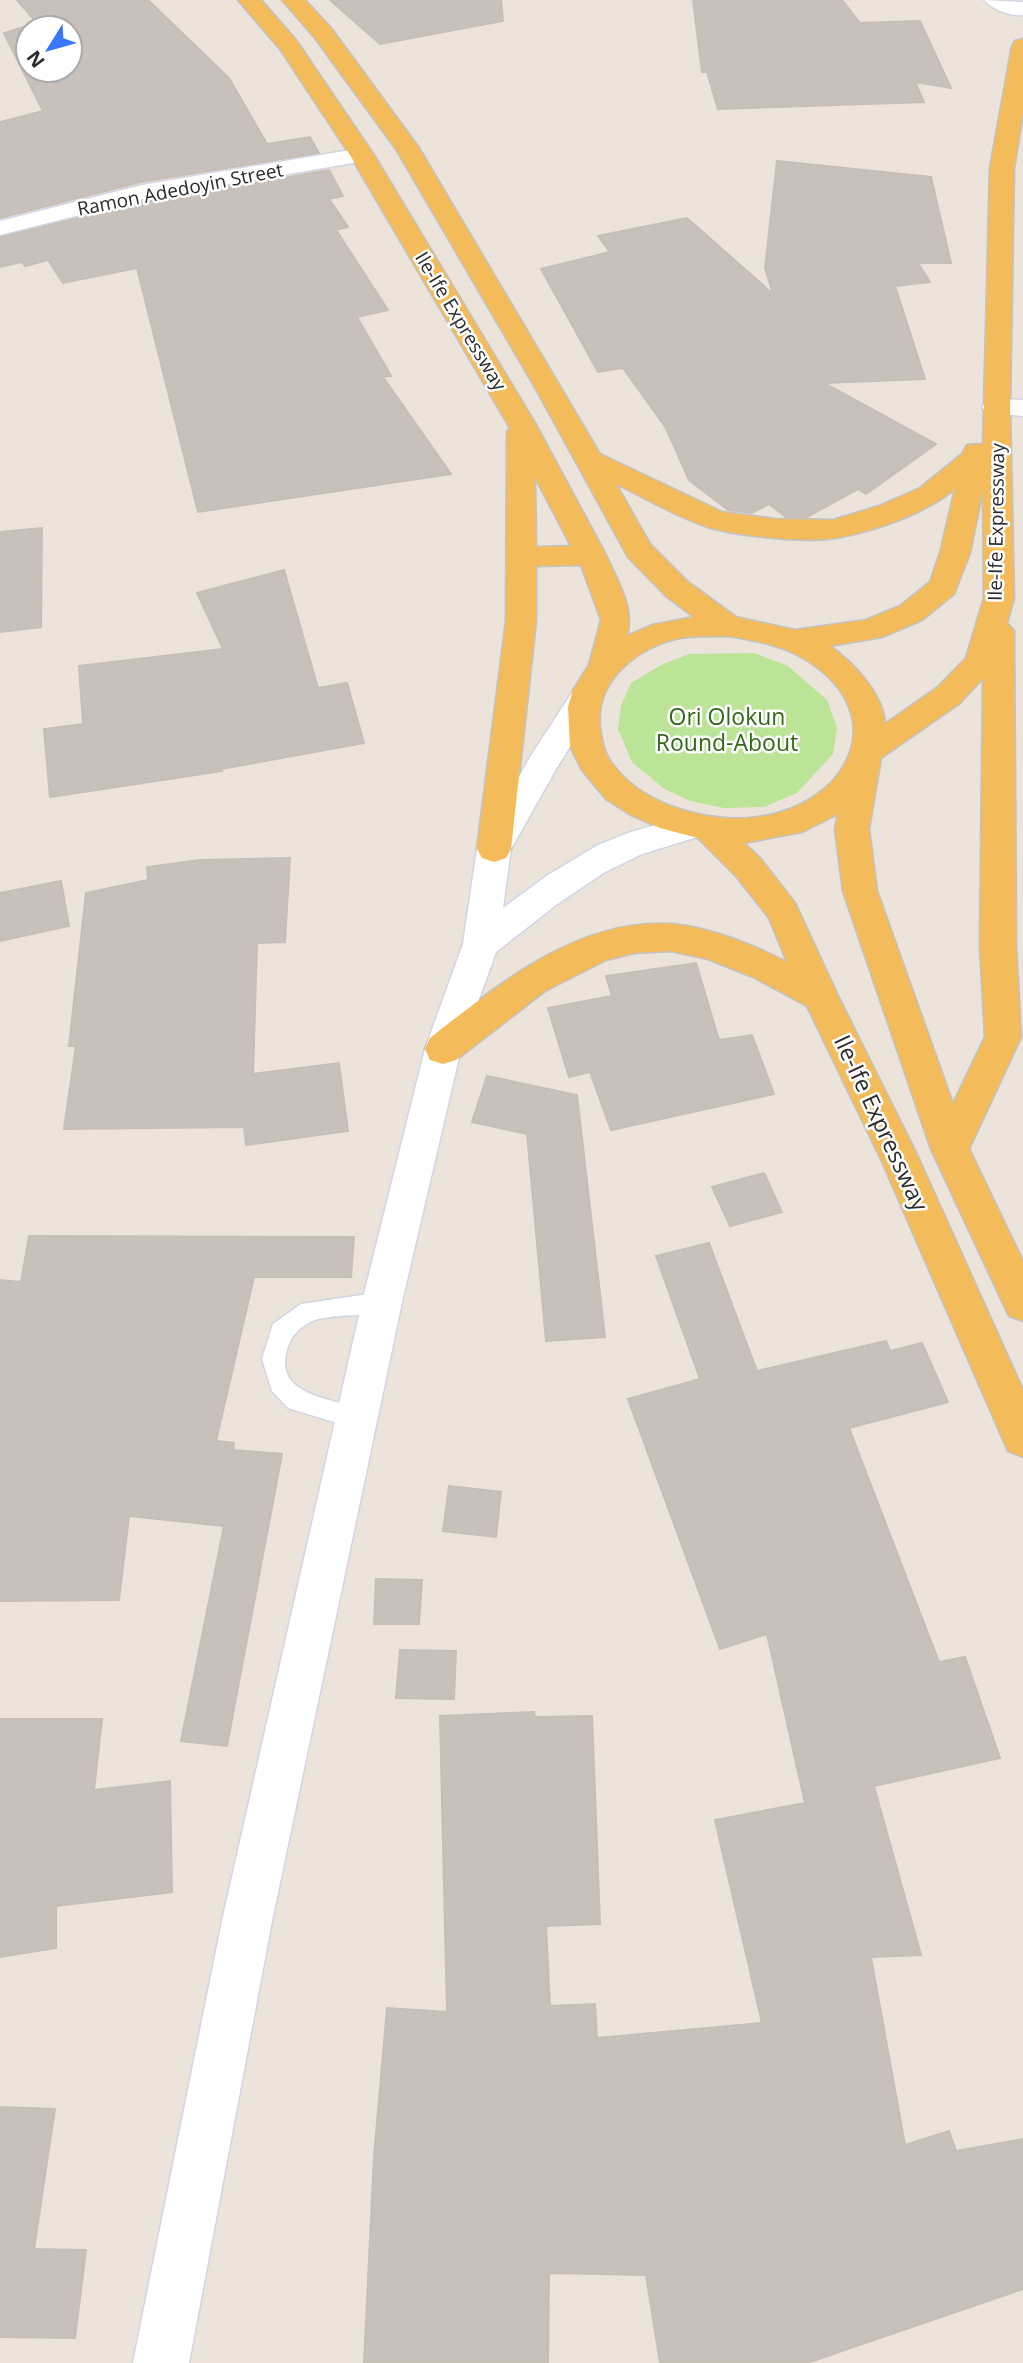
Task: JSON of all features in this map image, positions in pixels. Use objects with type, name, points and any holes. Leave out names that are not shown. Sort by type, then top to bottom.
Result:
[{"type":"main road","name":"Ile-Ife Expressway","points":[[249,0],[288,45],[362,155],[521,423],[602,577],[616,620],[604,666]]},
{"type":"main road","name":"Ile-Ife Expressway","points":[[293,0],[323,33],[407,148],[550,389],[638,550],[677,589],[727,626]]},
{"type":"main road","points":[[995,0],[1018,10],[1023,8]]},
{"type":"main road","name":"Ile-Ife Expressway","points":[[866,761],[949,695],[980,662],[999,598],[1010,408],[1002,168],[1023,46]]},
{"type":"main road","name":"Ramon Adedoyin Street","points":[[0,228],[142,192],[362,155]]},
{"type":"main road","points":[[587,459],[716,520],[775,528],[834,529],[899,508],[930,494],[973,460],[1010,408]]},
{"type":"main road","points":[[161,2363],[247,1921],[382,1302],[443,1049],[481,944],[521,621],[521,423]]},
{"type":"main road","points":[[794,641],[871,630],[911,613],[943,587],[955,553],[973,460]]},
{"type":"main road","points":[[523,557],[591,555]]},
{"type":"main road","points":[[950,1149],[1013,1036],[999,947],[999,598]]},
{"type":"main road","points":[[494,849],[592,682],[604,666],[638,642],[680,628],[727,626],[762,631],[794,641],[830,661],[856,688],[870,718],[866,761],[852,829],[860,891],[950,1149],[1023,1303]]},
{"type":"main road","points":[[584,699],[582,730],[592,761],[616,789],[650,812],[701,828]]},
{"type":"main road","points":[[481,944],[560,883],[611,853],[649,838],[701,828],[757,830],[802,821],[838,800],[866,761]]},
{"type":"main road","name":"Ile-Ife Expressway","points":[[701,828],[748,867],[783,912],[820,996],[899,1157],[1023,1437]]},
{"type":"main road","points":[[443,1049],[515,991],[554,967],[622,940],[667,937],[707,944],[766,967],[820,996]]},
{"type":"lane","points":[[357,1418],[296,1401],[280,1384],[273,1359],[281,1331],[309,1311],[382,1302]]},
{"type":"green space","name":"Ori Olokun Round-About","points":[[754,653],[788,666],[827,700],[837,728],[833,754],[797,793],[764,807],[724,808],[690,801],[663,788],[632,762],[618,729],[621,706],[631,683],[661,665],[689,654]]},
{"type":"building","points":[[17,0],[148,0],[229,78],[267,144],[310,137],[319,153],[141,182],[0,218],[0,122],[43,111],[30,84],[84,84],[84,14],[29,14]]},
{"type":"building","points":[[330,0],[501,0],[503,21],[380,44]]},
{"type":"building","points":[[693,0],[842,0],[860,23],[920,21],[951,88],[915,82],[924,102],[718,109],[707,72],[702,72]]},
{"type":"building","points":[[14,30],[14,53],[4,33]]},
{"type":"building","points":[[777,161],[931,177],[951,263],[918,263],[930,282],[895,286],[925,379],[824,383],[936,444],[866,494],[858,489],[807,517],[786,517],[769,504],[752,513],[728,510],[689,480],[666,428],[623,368],[598,372],[541,269],[610,252],[598,236],[687,218],[773,294],[765,268]]},
{"type":"building","points":[[329,170],[343,196],[329,199],[348,227],[336,230],[388,310],[357,317],[391,376],[383,377],[451,474],[198,512],[137,268],[63,283],[48,260],[25,266],[22,262],[0,267],[0,237],[144,202]]},
{"type":"building","points":[[42,528],[41,627],[0,632],[0,532]]},
{"type":"building","points":[[284,570],[318,688],[347,683],[364,743],[221,769],[222,771],[50,797],[44,729],[83,724],[79,666],[223,649],[197,593]]},
{"type":"building","points":[[290,858],[285,942],[257,943],[253,1074],[339,1063],[348,1131],[246,1145],[244,1127],[64,1129],[76,1046],[69,1046],[86,893],[148,880],[147,867],[200,860]]},
{"type":"building","points":[[61,881],[69,926],[0,941],[0,893]]},
{"type":"building","points":[[696,963],[719,1040],[752,1035],[774,1094],[611,1130],[590,1072],[569,1077],[548,1008],[612,996],[606,976]]},
{"type":"building","points":[[487,1076],[577,1095],[605,1337],[546,1341],[527,1134],[472,1122]]},
{"type":"building","points":[[764,1173],[782,1212],[730,1226],[712,1187]]},
{"type":"building","points":[[29,1236],[354,1237],[351,1277],[254,1277],[216,1441],[234,1443],[233,1450],[282,1454],[227,1746],[181,1741],[224,1526],[129,1516],[119,1600],[0,1601],[0,1280],[21,1282]]},
{"type":"building","points":[[709,1243],[757,1371],[886,1341],[890,1351],[922,1343],[948,1402],[849,1428],[939,1662],[965,1657],[1000,1758],[874,1786],[921,1955],[871,1957],[905,2145],[949,2131],[956,2151],[1023,2139],[1023,2289],[807,2363],[660,2363],[646,2275],[549,2273],[548,2363],[364,2363],[374,2157],[387,2008],[447,2012],[440,1716],[534,1712],[535,1717],[592,1716],[600,1924],[546,1926],[550,2006],[595,2004],[597,2038],[762,2023],[715,1820],[805,1803],[767,1634],[720,1649],[628,1399],[700,1379],[656,1256]]},
{"type":"building","points":[[449,1486],[501,1492],[496,1537],[443,1531]]},
{"type":"building","points":[[376,1579],[422,1580],[419,1624],[374,1624]]},
{"type":"building","points":[[400,1650],[456,1651],[454,1699],[396,1698]]},
{"type":"building","points":[[0,1719],[102,1719],[94,1790],[170,1781],[172,1892],[56,1906],[56,1948],[0,1957]]},
{"type":"building","points":[[0,2107],[55,2109],[34,2249],[86,2250],[75,2338],[0,2337]]}]
